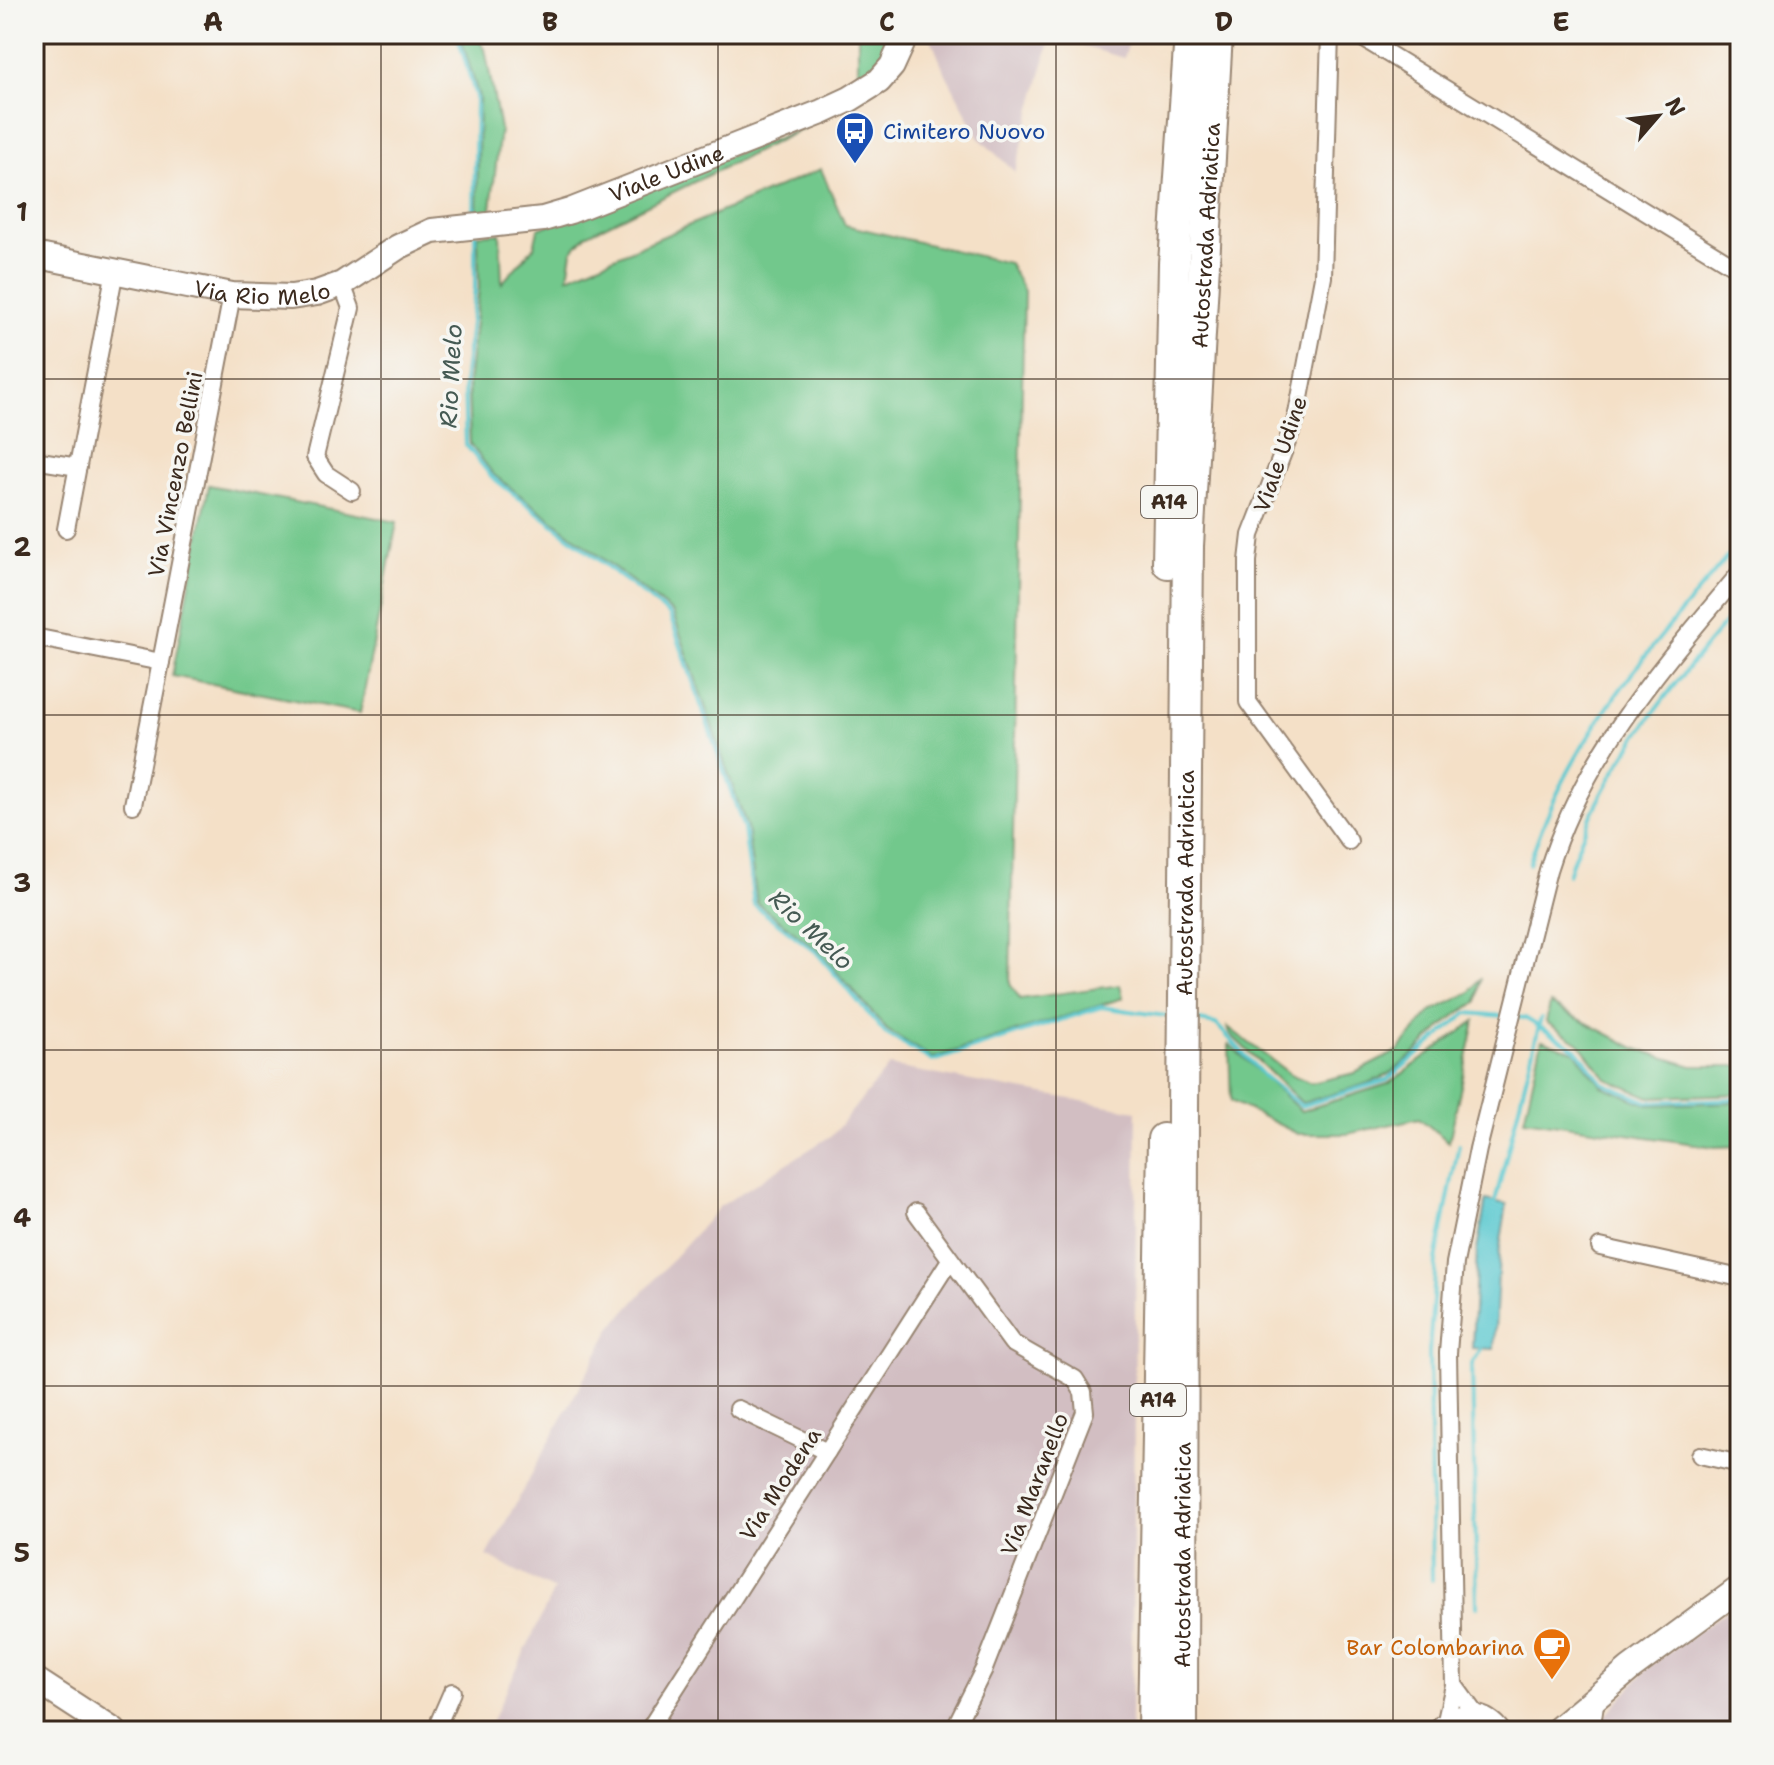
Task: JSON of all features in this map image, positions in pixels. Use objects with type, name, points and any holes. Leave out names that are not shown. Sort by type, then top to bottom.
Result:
[{"type":"highway","name":"Autostrada Adriatica","points":[[1182,1731],[1183,1108],[1176,959],[1168,546],[1174,279],[1190,34]]},
{"type":"highway","name":"Autostrada Adriatica","points":[[1153,1731],[1164,1070],[1176,959],[1188,546],[1217,34]]},
{"type":"street","name":"Viale Udine","points":[[477,226],[543,219],[570,211],[822,112],[879,81],[892,66],[902,44],[902,34]]},
{"type":"street","name":"Viale Udine","points":[[1330,34],[1323,277],[1296,419],[1251,535],[1248,561],[1248,702],[1349,841]]},
{"type":"street","points":[[1356,34],[1740,270]]},
{"type":"street","name":"Via Rio Melo","points":[[34,255],[232,295],[291,297],[317,293],[342,284],[398,247],[432,231],[477,226]]},
{"type":"street","points":[[66,529],[115,270]]},
{"type":"street","points":[[342,284],[351,308],[315,457],[326,474],[352,491]]},
{"type":"street","name":"Via Vincenzo Bellini","points":[[133,805],[232,295]]},
{"type":"street","points":[[34,460],[78,467]]},
{"type":"street","points":[[1443,1728],[1454,1685],[1448,1353],[1455,1263],[1478,1149],[1528,952],[1562,827],[1605,744],[1655,675],[1740,573]]},
{"type":"street","points":[[34,637],[161,662]]},
{"type":"street","name":"Via Maranello","points":[[916,1212],[1012,1343],[1075,1379],[1083,1392],[1085,1412],[984,1669],[953,1731]]},
{"type":"street","points":[[1600,1247],[1740,1278]]},
{"type":"street","name":"Via Modena","points":[[648,1731],[950,1260]]},
{"type":"street","points":[[738,1409],[827,1452]]},
{"type":"street","points":[[1700,1455],[1740,1464]]},
{"type":"street","points":[[1555,1731],[1597,1695],[1740,1588]]},
{"type":"street","points":[[34,1679],[114,1731]]},
{"type":"street","points":[[1454,1685],[1487,1724]]},
{"type":"street","points":[[435,1731],[452,1692]]},
{"type":"street","points":[[1581,1731],[1593,1718],[1597,1695]]},
{"type":"street","points":[[1443,1728],[1461,1717],[1487,1724]]},
{"type":"shaded area","points":[[929,34],[1131,34],[1124,58],[1051,37],[1015,172],[979,138]]},
{"type":"shaded area","points":[[889,1066],[1137,1111],[1131,1731],[487,1731],[554,1590],[487,1556],[612,1327],[719,1207],[832,1135]]},
{"type":"shaded area","points":[[1740,1601],[1740,1731],[1591,1731],[1649,1667]]},
{"type":"green space","points":[[460,34],[474,34],[485,49],[500,129],[490,218],[477,219],[479,97]]},
{"type":"green space","points":[[858,34],[893,34],[882,62],[872,74],[858,81]]},
{"type":"green space","points":[[804,128],[586,235],[572,251],[568,277],[821,169],[845,225],[1009,263],[1024,291],[1010,984],[1020,999],[1120,985],[1123,998],[933,1058],[887,1030],[818,950],[757,903],[747,828],[673,613],[494,475],[470,444],[468,384],[479,289],[478,234],[500,233],[502,283],[534,247],[538,229]]},
{"type":"green space","points":[[209,485],[397,522],[360,713],[172,676]]},
{"type":"green space","points":[[1481,978],[1477,1003],[1453,1018],[1397,1068],[1367,1084],[1302,1103],[1230,1034],[1228,1027],[1290,1074],[1311,1083],[1355,1073],[1398,1051],[1431,1012],[1471,992]]},
{"type":"green space","points":[[1550,1004],[1637,1049],[1692,1066],[1740,1066],[1740,1094],[1649,1097],[1607,1079],[1579,1043],[1546,1022]]},
{"type":"green space","points":[[1475,1021],[1449,1142],[1419,1118],[1347,1134],[1298,1134],[1231,1101],[1229,1044],[1301,1111],[1388,1084]]},
{"type":"green space","points":[[1542,1040],[1574,1051],[1602,1086],[1648,1105],[1740,1102],[1740,1146],[1715,1147],[1524,1119]]},
{"type":"water","points":[[1486,1200],[1507,1204],[1499,1253],[1494,1349],[1472,1348],[1477,1250]]},
{"type":"waterway","name":"Rio Melo","points":[[457,34],[476,97],[474,217]]},
{"type":"waterway","name":"Rio Melo","points":[[475,234],[475,289],[464,384],[466,445],[492,477],[670,615],[744,829],[754,905],[816,952],[885,1033],[933,1061],[1101,1007],[1173,1017]]},
{"type":"waterway","points":[[1529,864],[1546,817],[1591,732],[1647,654],[1740,542]]},
{"type":"waterway","points":[[1568,875],[1582,837],[1618,765],[1688,667],[1740,605]]},
{"type":"waterway","name":"Rio Melo","points":[[1194,1020],[1216,1024],[1264,1076],[1301,1106],[1387,1080],[1467,1013],[1506,1016]]},
{"type":"waterway","name":"Rio Melo","points":[[1515,1017],[1525,1018],[1576,1049],[1603,1083],[1648,1102],[1740,1099]]},
{"type":"waterway","points":[[1495,1202],[1541,1018]]},
{"type":"waterway","points":[[1432,1580],[1429,1352],[1436,1260],[1459,1144]]},
{"type":"waterway","points":[[1477,1607],[1472,1364],[1481,1349]]},
{"type":"place","name":"Cimitero Nuovo","points":[[855,165]]},
{"type":"place","name":"Bar Colombarina","points":[[1552,1681]]}]
